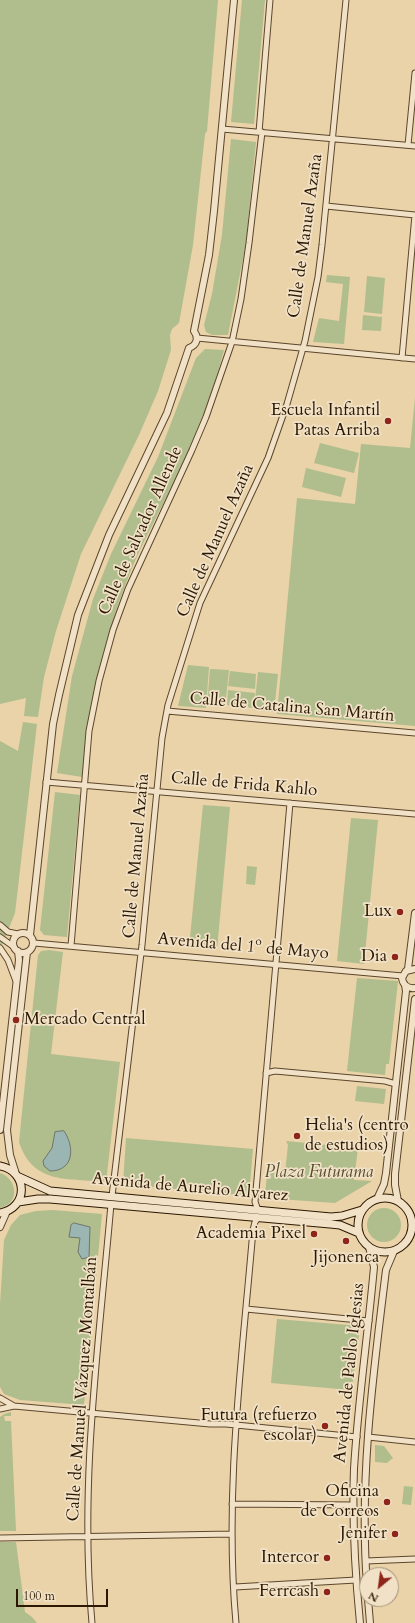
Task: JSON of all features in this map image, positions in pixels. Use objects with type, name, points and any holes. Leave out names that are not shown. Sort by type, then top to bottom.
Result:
[{"type":"main road","name":"Avenida de Aurelio Álvarez","points":[[0,1166],[7,1168],[17,1175],[50,1190],[331,1217],[342,1216],[362,1210]]},
{"type":"main road","points":[[4,1212],[18,1202],[22,1191],[17,1175]]},
{"type":"main road","points":[[384,1197],[398,1201],[412,1214],[411,1239],[394,1251],[377,1251],[369,1247],[363,1241],[359,1233],[358,1223],[362,1210],[371,1201],[384,1197]]},
{"type":"main road","name":"Avenida de Aurelio Álvarez","points":[[18,1202],[42,1199],[111,1204],[340,1225],[359,1233]]},
{"type":"street","points":[[17,1175],[10,1155],[7,1130],[27,952],[32,948],[34,943],[30,935],[46,782],[58,695],[78,615],[109,535],[166,413],[189,348],[195,345],[197,338],[194,331],[214,211],[234,0]]},
{"type":"street","name":"Calle de Salvador Allende","points":[[71,946],[89,731],[99,681],[113,630],[143,554],[198,437],[232,342],[241,299],[248,250],[260,132],[270,0]]},
{"type":"street","name":"Calle de Manuel Azaña","points":[[112,1196],[142,952],[157,792],[167,711],[180,663],[200,603],[268,458],[287,404],[303,348],[318,277],[346,0]]},
{"type":"street","points":[[408,145],[415,73]]},
{"type":"street","points":[[222,129],[415,146]]},
{"type":"street","points":[[326,206],[415,215],[402,358]]},
{"type":"street","points":[[197,338],[415,359]]},
{"type":"street","name":"Calle de Catalina San Martín","points":[[167,711],[415,733]]},
{"type":"street","name":"Calle de Frida Kahlo","points":[[46,782],[415,814]]},
{"type":"street","points":[[258,1210],[255,1202],[290,803]]},
{"type":"street","points":[[377,1199],[384,1184],[386,1173],[406,991],[403,976],[408,969],[415,913]]},
{"type":"street","points":[[0,925],[8,932],[30,935]]},
{"type":"street","points":[[0,1130],[19,960],[14,940],[18,934]]},
{"type":"street","points":[[0,937],[16,949],[27,952]]},
{"type":"street","name":"Avenida del 1º de Mayo","points":[[34,943],[403,976]]},
{"type":"street","points":[[0,948],[8,960],[16,981]]},
{"type":"street","points":[[408,969],[415,969]]},
{"type":"street","points":[[405,986],[408,988],[415,988]]},
{"type":"street","points":[[398,1201],[395,1185],[395,1174],[415,999]]},
{"type":"street","points":[[266,1073],[275,1071],[385,1081],[396,1084]]},
{"type":"street","name":"Calle de Manuel Vázquez Montalbán","points":[[92,1623],[88,1536],[89,1473],[92,1414],[111,1204]]},
{"type":"street","points":[[0,1227],[4,1212]]},
{"type":"street","points":[[236,1623],[232,1504],[236,1425],[252,1230],[258,1218]]},
{"type":"street","name":"Avenida de Pablo Iglesias","points":[[360,1623],[356,1580],[353,1505],[356,1437],[374,1267],[369,1247]]},
{"type":"street","name":"Avenida de Pablo Iglesias","points":[[366,1567],[365,1488],[368,1437],[386,1270],[394,1251]]},
{"type":"street","points":[[246,1309],[369,1321]]},
{"type":"street","points":[[0,1398],[14,1406]]},
{"type":"street","points":[[0,1408],[14,1406],[92,1414],[226,1424],[356,1437]]},
{"type":"street","points":[[368,1437],[415,1442]]},
{"type":"street","points":[[232,1504],[353,1505]]},
{"type":"street","points":[[0,1538],[232,1534]]},
{"type":"street","points":[[366,1561],[415,1559]]},
{"type":"street","points":[[235,1587],[356,1580]]},
{"type":"street","points":[[369,1607],[370,1623]]},
{"type":"green space","points":[[0,0],[218,0],[207,131],[205,134],[193,245],[179,323],[172,329],[170,335],[171,350],[158,391],[139,435],[81,554],[56,631],[44,677],[38,717],[24,716],[26,698],[0,704]]},
{"type":"green space","points":[[242,0],[265,0],[254,124],[231,122]]},
{"type":"green space","points":[[231,139],[256,142],[246,243],[228,335],[212,335],[206,332],[204,325],[212,294],[222,235]]},
{"type":"green space","points":[[327,275],[350,277],[344,344],[313,342],[319,318],[339,321],[343,284],[326,282]]},
{"type":"green space","points":[[367,276],[385,278],[382,314],[364,312]]},
{"type":"green space","points":[[363,315],[382,317],[381,331],[362,330]]},
{"type":"green space","points":[[205,349],[224,350],[209,400],[197,433],[140,549],[112,623],[94,699],[82,777],[57,773],[72,676],[93,599],[111,554],[158,457],[196,358]]},
{"type":"green space","points":[[415,398],[415,726],[277,714],[297,498],[355,504],[361,444],[410,448]]},
{"type":"green space","points":[[320,443],[359,453],[354,473],[314,463]]},
{"type":"green space","points":[[306,468],[346,478],[341,497],[302,487]]},
{"type":"green space","points":[[188,665],[209,667],[206,708],[178,706]]},
{"type":"green space","points":[[210,669],[229,670],[225,707],[207,706]]},
{"type":"green space","points":[[230,671],[256,674],[255,689],[228,686]]},
{"type":"green space","points":[[258,672],[278,674],[274,712],[254,710]]},
{"type":"green space","points":[[228,690],[255,693],[254,708],[227,705]]},
{"type":"green space","points":[[23,722],[37,724],[15,913],[0,950],[0,741],[18,751]]},
{"type":"green space","points":[[55,792],[80,795],[67,937],[44,935],[40,930]]},
{"type":"green space","points":[[203,805],[230,807],[217,950],[189,948]]},
{"type":"green space","points":[[351,818],[378,820],[364,964],[337,961]]},
{"type":"green space","points":[[247,866],[257,867],[255,885],[246,884]]},
{"type":"green space","points":[[49,950],[63,952],[51,1054],[120,1062],[106,1182],[65,1179],[54,1177],[43,1172],[33,1166],[25,1156],[19,1142],[38,955],[41,951]]},
{"type":"green space","points":[[357,978],[398,981],[389,1064],[386,1064],[385,1075],[347,1071]]},
{"type":"green space","points":[[357,1086],[386,1089],[384,1104],[355,1101]]},
{"type":"green space","points":[[126,1138],[253,1149],[249,1196],[123,1184]]},
{"type":"green space","name":"Plaza Futurama","points":[[286,1141],[358,1148],[354,1180],[372,1181],[335,1203],[265,1198],[267,1172],[285,1173],[288,1145]]},
{"type":"green space","points":[[0,1173],[10,1180],[13,1186],[14,1197],[6,1206],[0,1208]]},
{"type":"green space","points":[[381,1208],[387,1208],[391,1209],[398,1215],[401,1225],[400,1232],[394,1239],[387,1242],[381,1242],[377,1241],[370,1235],[367,1228],[367,1222],[368,1218],[374,1211]]},
{"type":"green space","points":[[53,1210],[102,1214],[84,1405],[20,1400],[4,1394],[0,1387],[0,1304],[4,1240],[11,1225],[20,1215],[36,1211]]},
{"type":"green space","points":[[277,1319],[360,1326],[353,1382],[350,1382],[350,1390],[271,1383]]},
{"type":"green space","points":[[11,1412],[11,1416],[4,1416],[5,1421],[11,1421],[16,1531],[0,1531],[0,1417]]},
{"type":"green space","points":[[375,1445],[384,1446],[393,1458],[387,1463],[375,1462]]},
{"type":"green space","points":[[404,1486],[413,1487],[411,1505],[402,1504]]},
{"type":"green space","points":[[0,1542],[16,1542],[25,1612],[37,1623],[0,1623]]},
{"type":"water","points":[[64,1131],[68,1137],[71,1151],[68,1163],[58,1170],[50,1171],[44,1166],[43,1161],[52,1148],[55,1132]]},
{"type":"water","points":[[74,1223],[90,1227],[89,1257],[82,1259],[78,1252],[80,1238],[69,1237],[71,1225]]},
{"type":"place","name":"Escuela Infantil Patas Arriba","points":[[388,421]]},
{"type":"place","name":"Lux","points":[[400,912]]},
{"type":"place","name":"Dia","points":[[395,957]]},
{"type":"place","name":"Mercado Central","points":[[16,1020]]},
{"type":"place","name":"Helia's (centro de estudios)","points":[[297,1136]]},
{"type":"place","name":"Academia Pixel","points":[[314,1234]]},
{"type":"place","name":"Jijonenca","points":[[346,1241]]},
{"type":"place","name":"Futura (refuerzo escolar)","points":[[325,1426]]},
{"type":"place","name":"Oficina de Correos","points":[[387,1502]]},
{"type":"place","name":"Jenifer","points":[[395,1534]]},
{"type":"place","name":"Intercor","points":[[327,1558]]},
{"type":"place","name":"Ferrcash","points":[[327,1592]]}]
